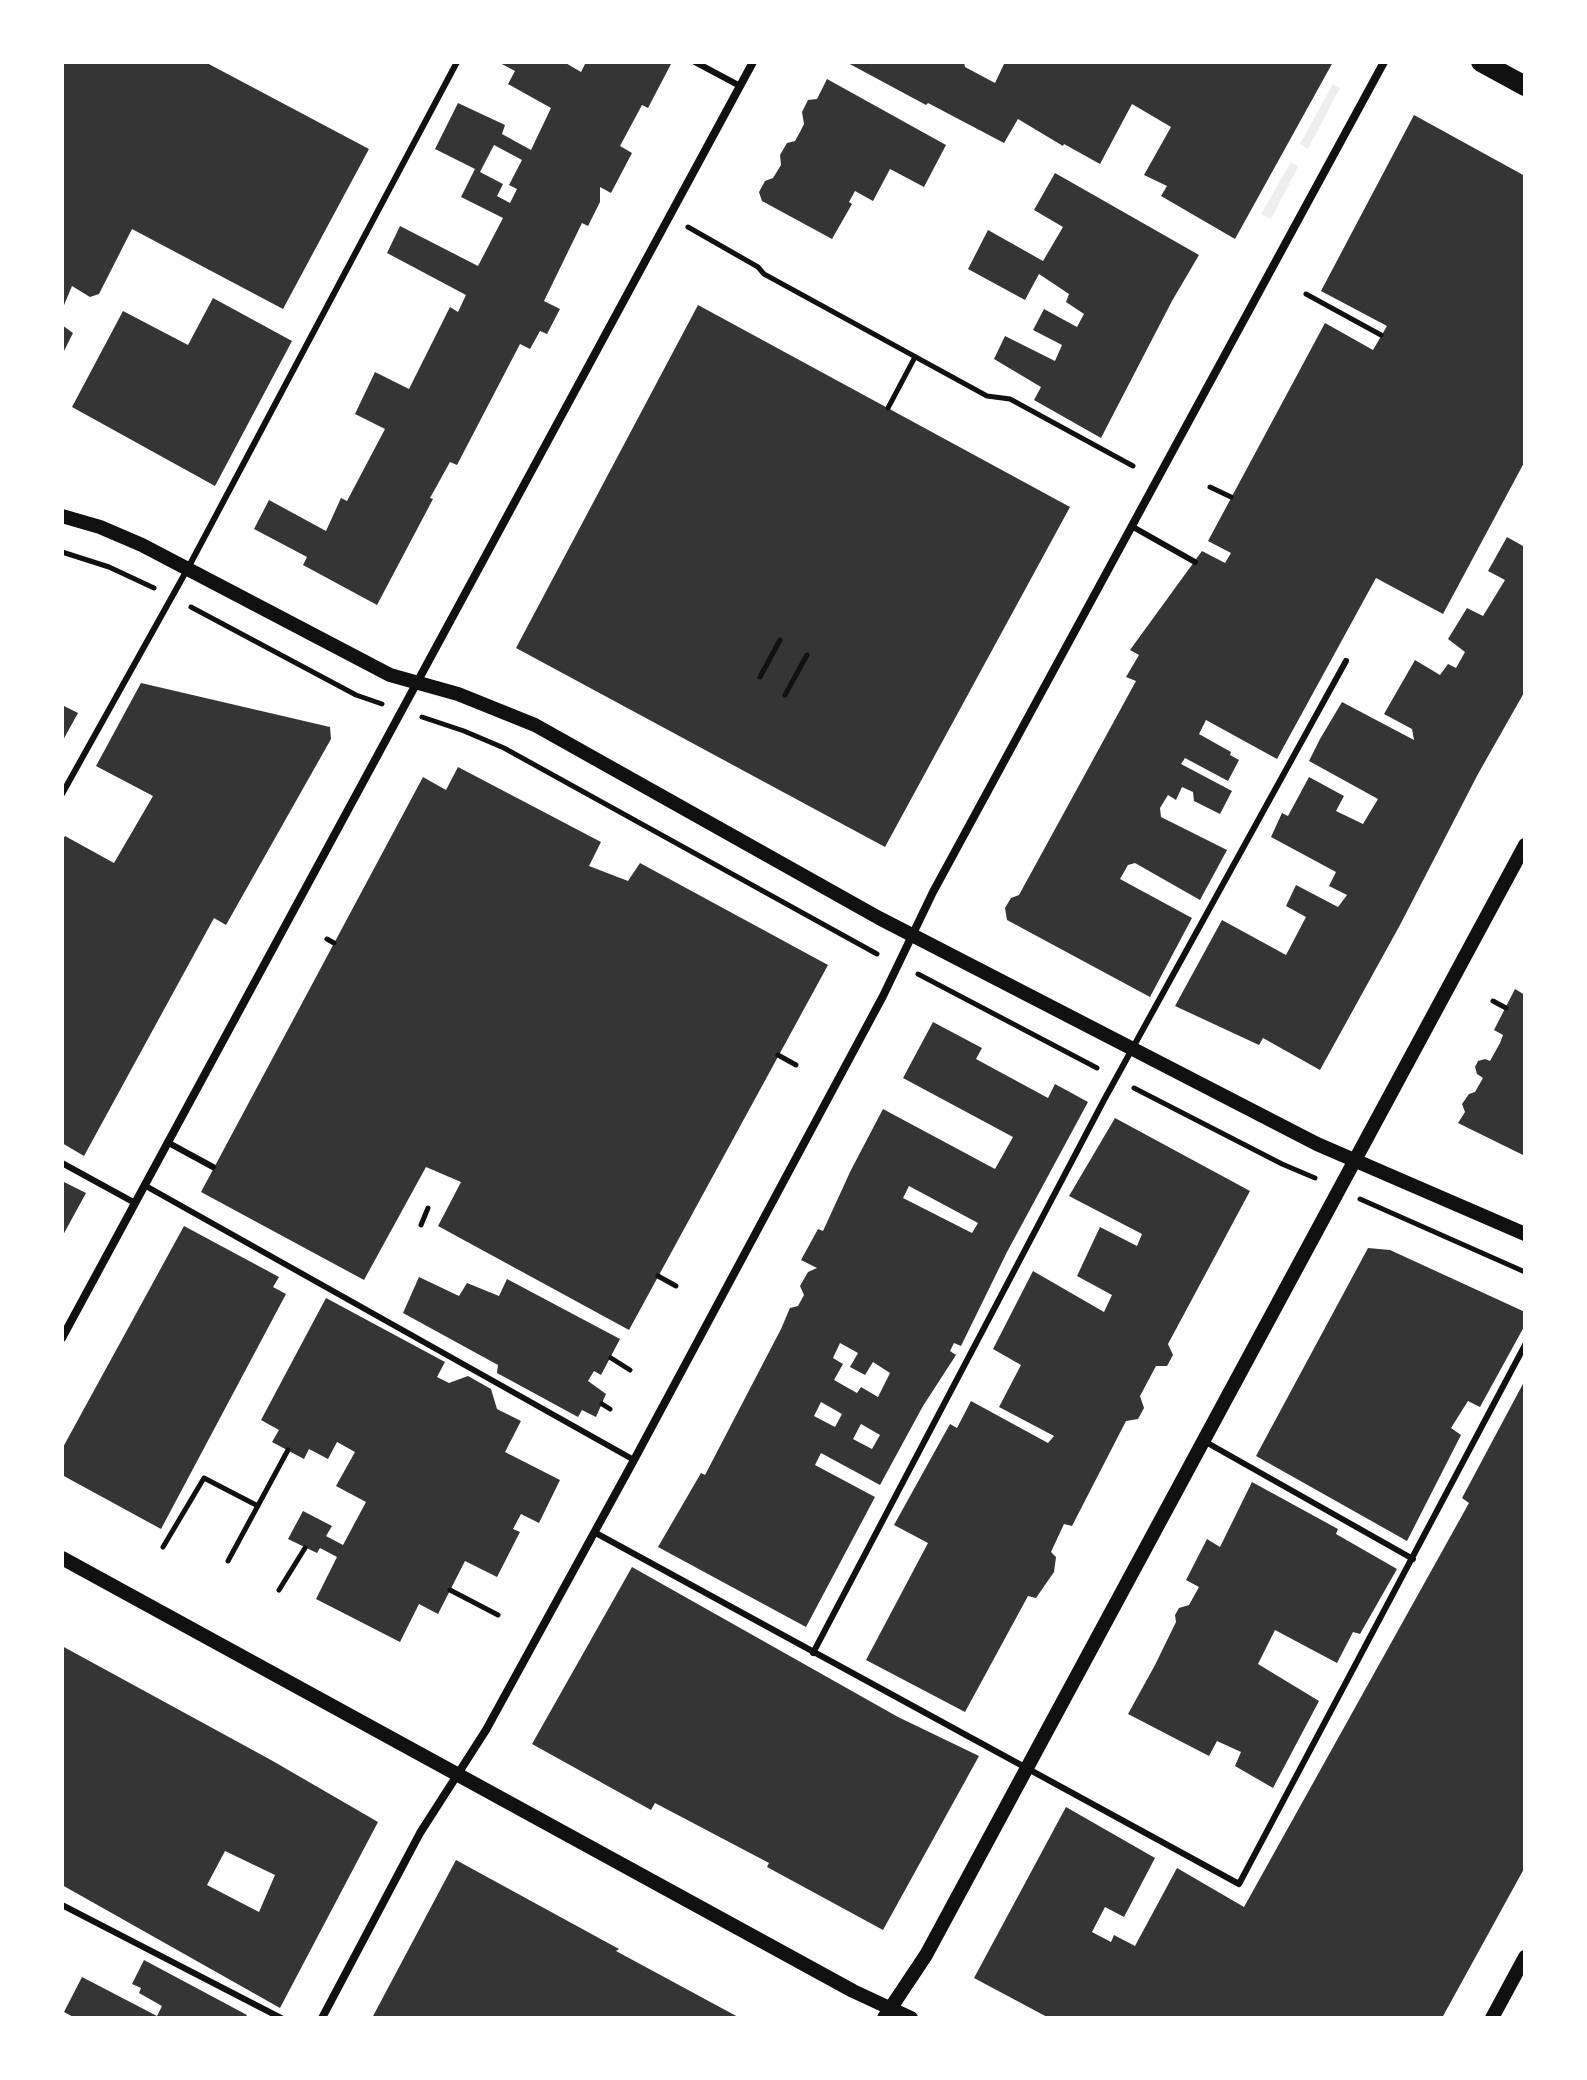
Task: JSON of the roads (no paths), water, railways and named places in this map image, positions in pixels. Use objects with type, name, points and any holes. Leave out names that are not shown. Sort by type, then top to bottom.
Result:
[{"type":"main road","points":[[1481,62],[1525,86]]},
{"type":"street","points":[[62,1338],[753,62]]},
{"type":"street","points":[[322,2018],[420,1833],[486,1730],[634,1460],[913,936],[939,881],[1384,62]]},
{"type":"street","points":[[62,516],[119,534],[390,675],[458,694],[535,725],[913,936],[1317,1144],[1525,1234]]},
{"type":"street","points":[[887,2013],[926,1955],[1525,845]]},
{"type":"street","points":[[62,1558],[853,1991],[887,2013],[911,2018]]},
{"type":"street","points":[[1493,2017],[1525,1957]]},
{"type":"lane","points":[[62,794],[188,568],[457,62]]},
{"type":"lane","points":[[695,62],[740,86]]},
{"type":"lane","points":[[1133,527],[1195,562]]},
{"type":"lane","points":[[813,1653],[1104,1100],[1346,661]]},
{"type":"lane","points":[[167,1142],[213,1167]]},
{"type":"lane","points":[[62,1163],[135,1203]]},
{"type":"lane","points":[[144,1185],[634,1460]]},
{"type":"lane","points":[[594,1532],[1239,1884],[1525,1345]]},
{"type":"lane","points":[[1202,1440],[1413,1559]]},
{"type":"lane","points":[[62,1905],[281,2018]]}]
